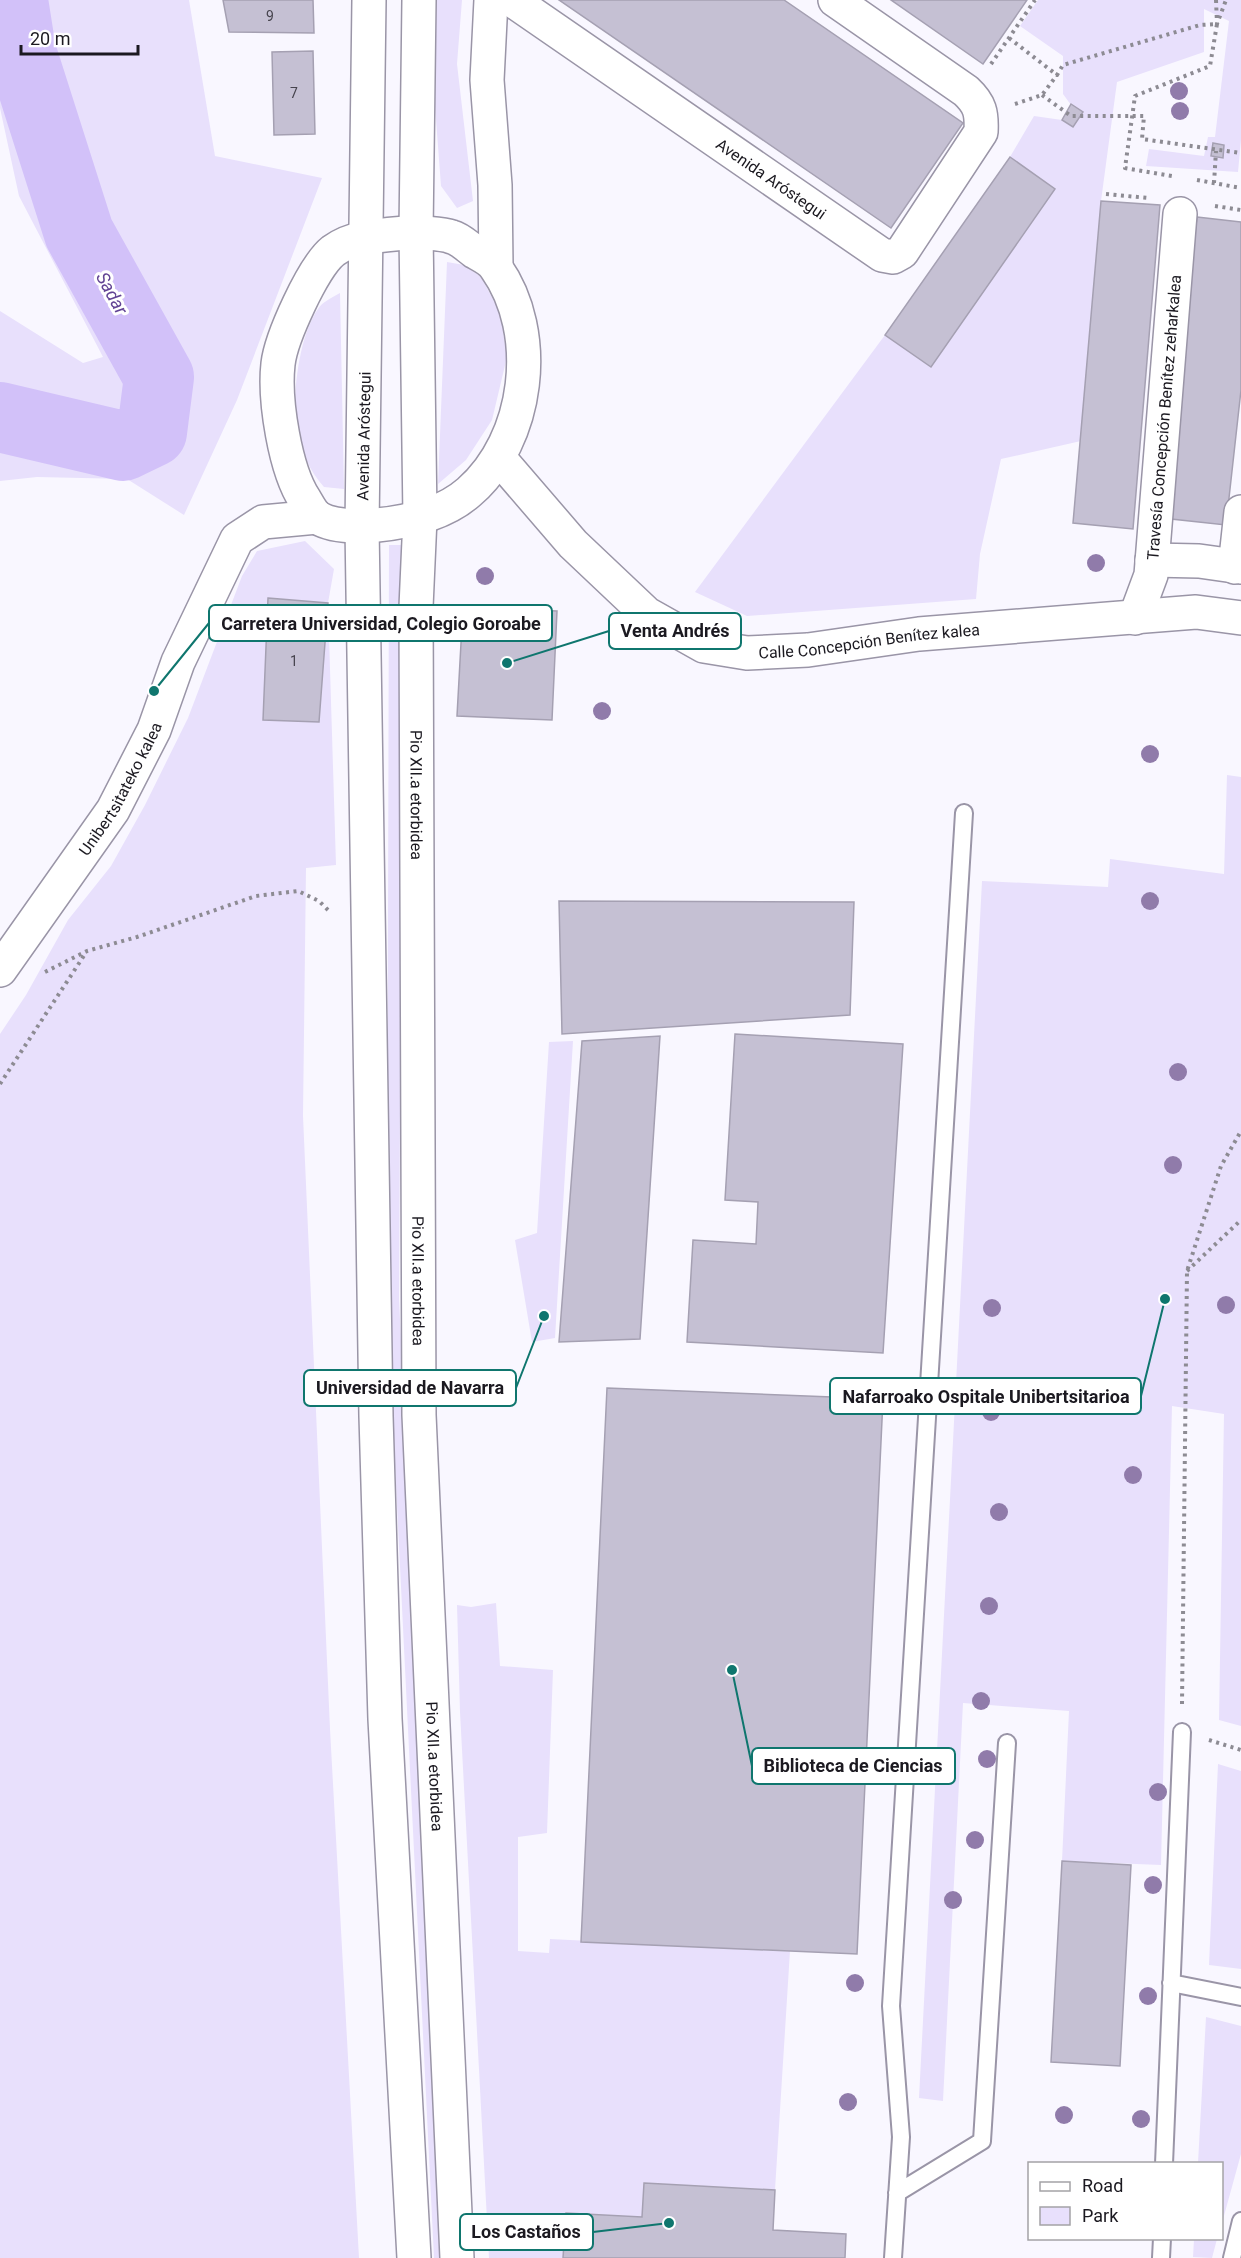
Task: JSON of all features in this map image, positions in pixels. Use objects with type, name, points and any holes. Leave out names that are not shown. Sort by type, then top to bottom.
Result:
[{"type":"main road","name":"Avenida Aróstegui","points":[[362,527],[368,237],[369,0]]},
{"type":"main road","points":[[419,0],[416,232],[420,518]]},
{"type":"main road","points":[[491,0],[487,80],[495,185],[496,266],[513,302],[525,350],[519,409],[500,458],[469,492],[420,518],[362,527],[341,525],[316,517],[301,493],[291,465],[280,411],[278,363],[306,286],[333,252],[354,241],[368,237],[416,232],[454,237],[496,266]]},
{"type":"main road","name":"Avenida Aróstegui","points":[[512,0],[616,80],[879,260],[902,252],[981,132],[982,115],[977,102],[966,91],[835,0]]},
{"type":"main road","name":"Travesía Concepción Benítez zeharkalea","points":[[1135,618],[1151,575],[1180,214]]},
{"type":"main road","name":"Calle Concepción Benítez kalea","points":[[500,458],[573,544],[647,614],[704,646],[747,652],[808,650],[919,634],[1196,612],[1241,618]]},
{"type":"main road","points":[[1152,560],[1199,561],[1238,567],[1241,512]]},
{"type":"main road","name":"Unibertsitateko kalea","points":[[0,970],[113,810],[154,730],[178,662],[237,539],[263,522],[316,517]]},
{"type":"main road","name":"Pio XII.a etorbidea","points":[[420,518],[416,607],[420,1415],[457,2258]]},
{"type":"main road","points":[[362,527],[376,1427],[385,1719],[414,2258]]},
{"type":"lane","points":[[893,2258],[901,2137],[891,2006],[964,813]]},
{"type":"lane","points":[[1164,2162],[1182,1732]]},
{"type":"lane","points":[[897,2193],[981,2141],[1007,1743]]},
{"type":"lane","points":[[1171,1983],[1241,1997]]},
{"type":"lane","points":[[1232,2258],[1241,2221]]},
{"type":"lane","points":[[1161,2258],[1162,2240]]},
{"type":"path","points":[[985,71],[1035,0]]},
{"type":"path","points":[[1216,0],[1217,24]]},
{"type":"path","points":[[1145,172],[1125,168],[1135,96],[1210,66],[1217,24],[1226,0]]},
{"type":"path","points":[[1009,38],[1057,75],[1064,65],[1200,25],[1217,24]]},
{"type":"path","points":[[1042,95],[1071,116],[1144,116],[1142,139],[1241,153]]},
{"type":"path","points":[[1214,183],[1216,151]]},
{"type":"path","points":[[1204,181],[1241,188]]},
{"type":"path","points":[[1106,194],[1151,198]]},
{"type":"path","points":[[36,976],[87,951],[136,938],[256,896],[298,891],[319,901]]},
{"type":"path","points":[[0,1084],[87,951]]},
{"type":"path","points":[[1182,1732],[1187,1271],[1221,1166],[1241,1131]]},
{"type":"path","points":[[1187,1271],[1241,1220]]},
{"type":"green space","points":[[0,0],[189,0],[215,156],[322,178],[237,400],[184,515],[127,479],[37,477],[0,481],[0,311],[83,363],[103,357],[19,196],[0,108]]},
{"type":"green space","points":[[427,0],[462,0],[457,64],[473,201],[457,208],[441,186]]},
{"type":"green space","points":[[1038,0],[1241,0],[1241,140],[1238,172],[1146,166],[1149,149],[1204,156],[1208,137],[1215,137],[1229,21],[1204,9],[1204,52],[1117,82],[1101,201],[1081,441],[1001,459],[980,554],[976,599],[747,616],[695,592],[885,335],[1010,157],[1034,116],[1062,120],[1071,105],[1063,94],[1063,56],[1020,26]]},
{"type":"green space","points":[[447,262],[464,265],[481,277],[500,312],[507,357],[492,420],[466,460],[438,484]]},
{"type":"green space","points":[[340,293],[344,489],[324,487],[310,468],[299,438],[295,417],[298,368],[311,320],[322,304]]},
{"type":"green space","points":[[305,541],[334,569],[328,603],[336,865],[306,868],[303,1116],[330,1729],[359,2258],[0,2258],[0,1034],[26,995],[68,920],[111,866],[145,805],[188,718],[242,576],[257,551]]},
{"type":"green space","points":[[389,545],[403,545],[399,1299],[446,2258],[434,2258],[387,1302]]},
{"type":"green space","points":[[1227,775],[1241,777],[1241,1726],[1219,1720],[1224,1414],[1172,1406],[1161,1865],[1062,1861],[1069,1711],[963,1703],[943,2101],[919,2098],[982,881],[1108,887],[1110,859],[1224,874]]},
{"type":"green space","points":[[573,1041],[555,1338],[532,1342],[515,1240],[537,1233],[549,1042]]},
{"type":"green space","points":[[496,1603],[500,1666],[553,1670],[547,1833],[518,1837],[518,1951],[549,1953],[550,1939],[790,1951],[775,2190],[645,2183],[642,2217],[566,2213],[563,2258],[489,2258],[460,1712],[457,1605],[471,1607]]},
{"type":"green space","points":[[1218,1764],[1241,1771],[1241,1969],[1209,1965]]},
{"type":"green space","points":[[1206,2017],[1241,2026],[1241,2154],[1223,2219],[1223,2162],[1198,2162]]},
{"type":"green space","points":[[1194,2240],[1217,2240],[1212,2258],[1193,2257]]},
{"type":"building","points":[[223,0],[313,0],[314,33],[229,32]]},
{"type":"building","points":[[559,0],[784,0],[963,123],[891,228]]},
{"type":"building","points":[[891,0],[1027,0],[983,64]]},
{"type":"building","points":[[313,51],[315,134],[274,135],[272,52]]},
{"type":"building","points":[[1071,104],[1083,112],[1073,127],[1062,120]]},
{"type":"building","points":[[1213,143],[1224,145],[1223,158],[1211,156]]},
{"type":"building","points":[[1010,157],[1055,189],[931,367],[885,335]]},
{"type":"building","points":[[1101,201],[1160,205],[1133,529],[1073,523]]},
{"type":"building","points":[[1197,217],[1241,222],[1241,390],[1226,525],[1162,518]]},
{"type":"building","points":[[268,598],[328,603],[319,722],[263,720]]},
{"type":"building","points":[[463,607],[557,611],[552,720],[457,716]]},
{"type":"building","points":[[559,901],[854,902],[850,1015],[562,1034]]},
{"type":"building","points":[[735,1034],[903,1044],[883,1353],[687,1342],[693,1240],[756,1244],[758,1202],[725,1200]]},
{"type":"building","points":[[660,1036],[640,1339],[559,1342],[582,1041]]},
{"type":"building","points":[[607,1388],[883,1399],[857,1954],[581,1942]]},
{"type":"building","points":[[1062,1861],[1131,1865],[1120,2066],[1051,2062]]},
{"type":"building","points":[[644,2183],[775,2190],[773,2230],[846,2234],[845,2258],[563,2258],[566,2213],[642,2217]]},
{"type":"waterway","name":"Sadar","points":[[0,417],[123,446],[152,432],[159,377],[79,233],[21,51],[13,0]]},
{"type":"place","name":"Venta Andrés","points":[[507,663]]},
{"type":"place","name":"Carretera Universidad, Colegio Goroabe","points":[[154,691]]},
{"type":"place","name":"Nafarroako Ospitale Unibertsitarioa","points":[[1165,1299]]},
{"type":"place","name":"Universidad de Navarra","points":[[544,1316]]},
{"type":"place","name":"Biblioteca de Ciencias","points":[[732,1670]]},
{"type":"place","name":"Los Castaños","points":[[669,2223]]}]
